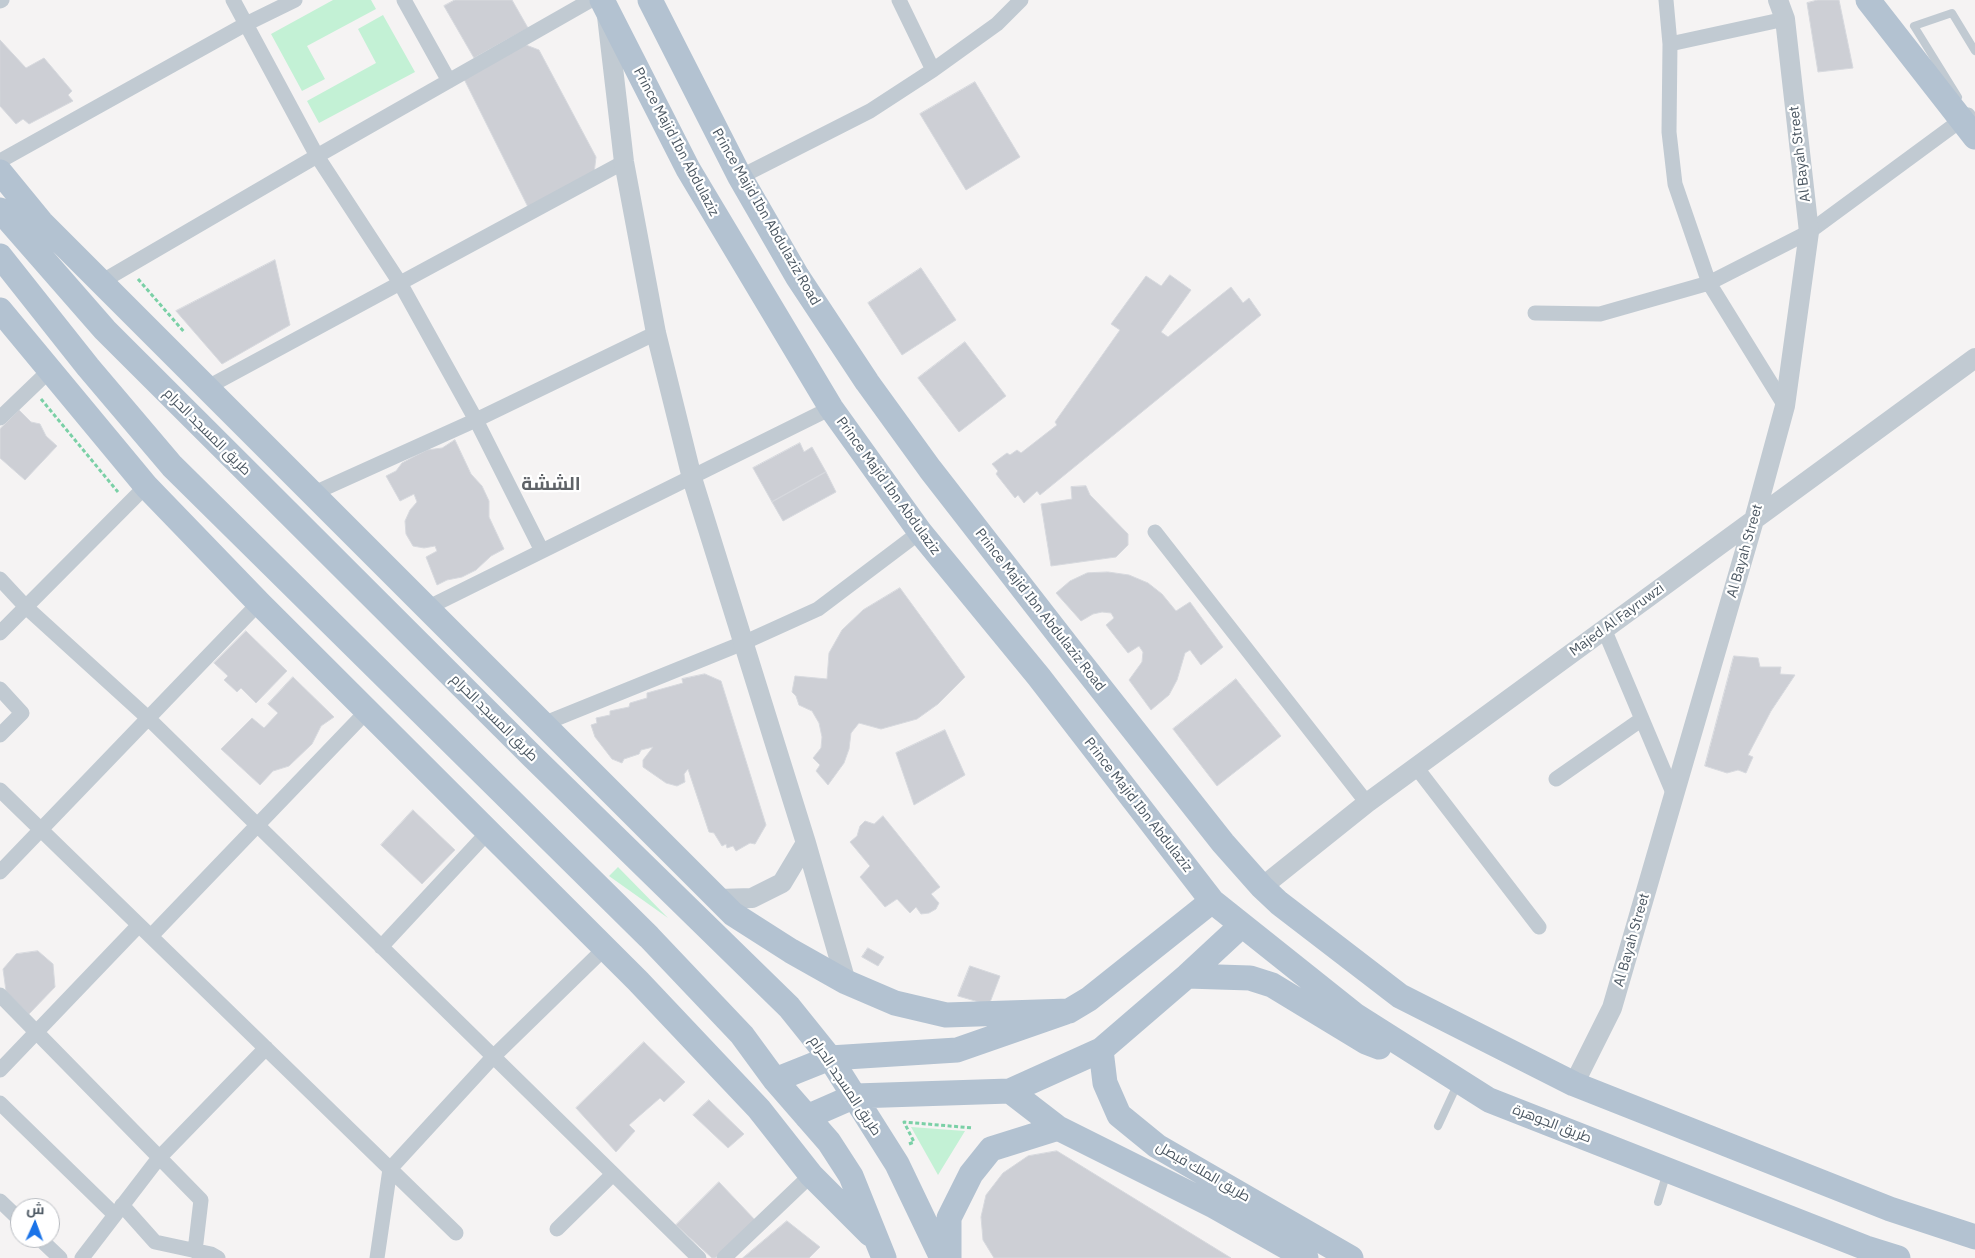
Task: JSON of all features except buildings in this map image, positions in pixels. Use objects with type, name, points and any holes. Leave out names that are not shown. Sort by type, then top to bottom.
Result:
[{"type":"main road","name":"Prince Majid Ibn Abdulaziz Road","points":[[650,0],[740,177],[796,276],[866,382],[1073,653],[1223,843],[1262,887],[1279,903],[1400,996],[1574,1084]]},
{"type":"main road","points":[[1868,0],[1973,124]]},
{"type":"main road","name":"Prince Majid Ibn Abdulaziz","points":[[600,2],[688,169],[831,408],[920,532],[1040,677],[1212,901],[1242,925]]},
{"type":"main road","points":[[0,172],[35,215],[101,282],[733,914],[791,951],[846,982],[895,1003],[946,1015],[1069,1011]]},
{"type":"main road","name":"طريق المسجد الحرام","points":[[0,210],[53,273],[105,330],[421,645],[789,1007],[830,1058],[897,1164],[942,1258]]},
{"type":"main road","points":[[35,215],[53,273]]},
{"type":"main road","points":[[0,256],[88,367],[172,466],[649,937],[742,1035],[775,1080],[829,1142],[851,1176],[880,1249]]},
{"type":"main road","points":[[0,301],[52,322]]},
{"type":"main road","points":[[0,310],[146,486],[259,603],[605,948],[759,1109],[810,1176],[880,1249]]},
{"type":"main road","points":[[421,645],[435,617]]},
{"type":"main road","points":[[1040,677],[1073,653]]},
{"type":"main road","points":[[775,1080],[830,1058],[957,1050],[1069,1011],[1088,999],[1212,901]]},
{"type":"main road","points":[[807,1117],[855,1096],[1010,1090],[1101,1050],[1187,976],[1242,925]]},
{"type":"main road","name":"طريق الجوهرة","points":[[1242,925],[1355,1015],[1489,1100],[1866,1248],[1898,1258]]},
{"type":"main road","points":[[1187,976],[1250,978],[1272,985],[1366,1042],[1430,1063]]},
{"type":"main road","name":"طريق الملك فيصل","points":[[1101,1050],[1105,1082],[1119,1115],[1126,1121],[1157,1146],[1350,1258]]},
{"type":"main road","points":[[1574,1084],[1890,1209],[1975,1237]]},
{"type":"main road","name":"طريق الملك فيصل","points":[[1010,1090],[1058,1128],[1214,1206],[1306,1258]]},
{"type":"main road","points":[[949,1258],[949,1218],[971,1174],[983,1156],[991,1149],[1058,1128]]},
{"type":"street","points":[[233,0],[317,156],[400,283],[476,420],[542,551]]},
{"type":"street","points":[[0,161],[246,24],[295,0]]},
{"type":"street","points":[[404,0],[450,81]]},
{"type":"street","points":[[899,0],[933,70]]},
{"type":"street","points":[[740,177],[870,111],[933,70],[996,24],[1021,0]]},
{"type":"street","points":[[1666,0],[1670,44],[1669,132],[1675,184],[1710,283],[1785,406]]},
{"type":"street","name":"Al Bayah Street","points":[[1574,1084],[1612,1008],[1754,520],[1785,406],[1809,232],[1785,19],[1778,0]]},
{"type":"street","points":[[101,282],[450,81],[600,2],[624,162],[656,333],[692,478],[742,644],[806,844],[846,982]]},
{"type":"street","points":[[1670,44],[1785,19]]},
{"type":"street","points":[[1536,313],[1600,314],[1710,283],[1809,232],[1973,124]]},
{"type":"street","points":[[206,388],[624,162]]},
{"type":"street","points":[[312,494],[476,420],[656,333]]},
{"type":"street","name":"Majed Al Fayruwzi","points":[[1262,887],[1367,803],[1975,358]]},
{"type":"street","points":[[0,418],[50,370]]},
{"type":"street","points":[[435,617],[542,551],[831,408]]},
{"type":"street","points":[[0,633],[146,486]]},
{"type":"street","points":[[543,724],[742,644],[818,608],[920,532]]},
{"type":"street","points":[[1155,532],[1367,803]]},
{"type":"street","points":[[0,578],[26,607],[148,718],[256,826],[699,1258]]},
{"type":"street","points":[[0,872],[259,603]]},
{"type":"street","points":[[1604,629],[1674,795]]},
{"type":"street","points":[[0,689],[22,713],[0,735]]},
{"type":"street","points":[[152,936],[367,711]]},
{"type":"street","points":[[1556,779],[1642,719]]},
{"type":"street","points":[[1416,767],[1539,927]]},
{"type":"street","points":[[0,790],[456,1233]]},
{"type":"street","points":[[381,947],[488,832]]},
{"type":"street","points":[[718,899],[752,898],[782,883],[806,844]]},
{"type":"street","points":[[0,1070],[139,925]]},
{"type":"street","points":[[377,1258],[390,1169],[493,1057],[605,948]]},
{"type":"street","points":[[0,995],[201,1200],[195,1251]]},
{"type":"street","points":[[82,1258],[160,1157],[266,1048]]},
{"type":"street","points":[[0,1102],[155,1242],[211,1254],[218,1258]]},
{"type":"street","points":[[557,1230],[613,1174]]},
{"type":"street","points":[[724,1258],[810,1176]]},
{"type":"street","points":[[0,1202],[10,1211]]},
{"type":"street","points":[[50,1248],[60,1258]]},
{"type":"lane","points":[[1973,124],[1914,26],[1952,13],[1975,51]]},
{"type":"lane","points":[[1438,1126],[1458,1081]]},
{"type":"lane","points":[[1658,1202],[1668,1171]]},
{"type":"path","points":[[127,267],[185,334]]},
{"type":"path","points":[[31,387],[127,504]]},
{"type":"path","points":[[889,1152],[914,1142],[904,1122],[973,1128]]},
{"type":"green space","points":[[333,0],[371,0],[376,9],[307,46],[325,79],[302,91],[271,34]]},
{"type":"green space","points":[[383,15],[415,72],[319,123],[307,101],[376,63],[358,29]]},
{"type":"green space","points":[[618,867],[668,918],[609,876]]},
{"type":"green space","points":[[911,1127],[965,1131],[938,1175]]},
{"type":"district","name":"الششة","points":[[551,485]]}]
